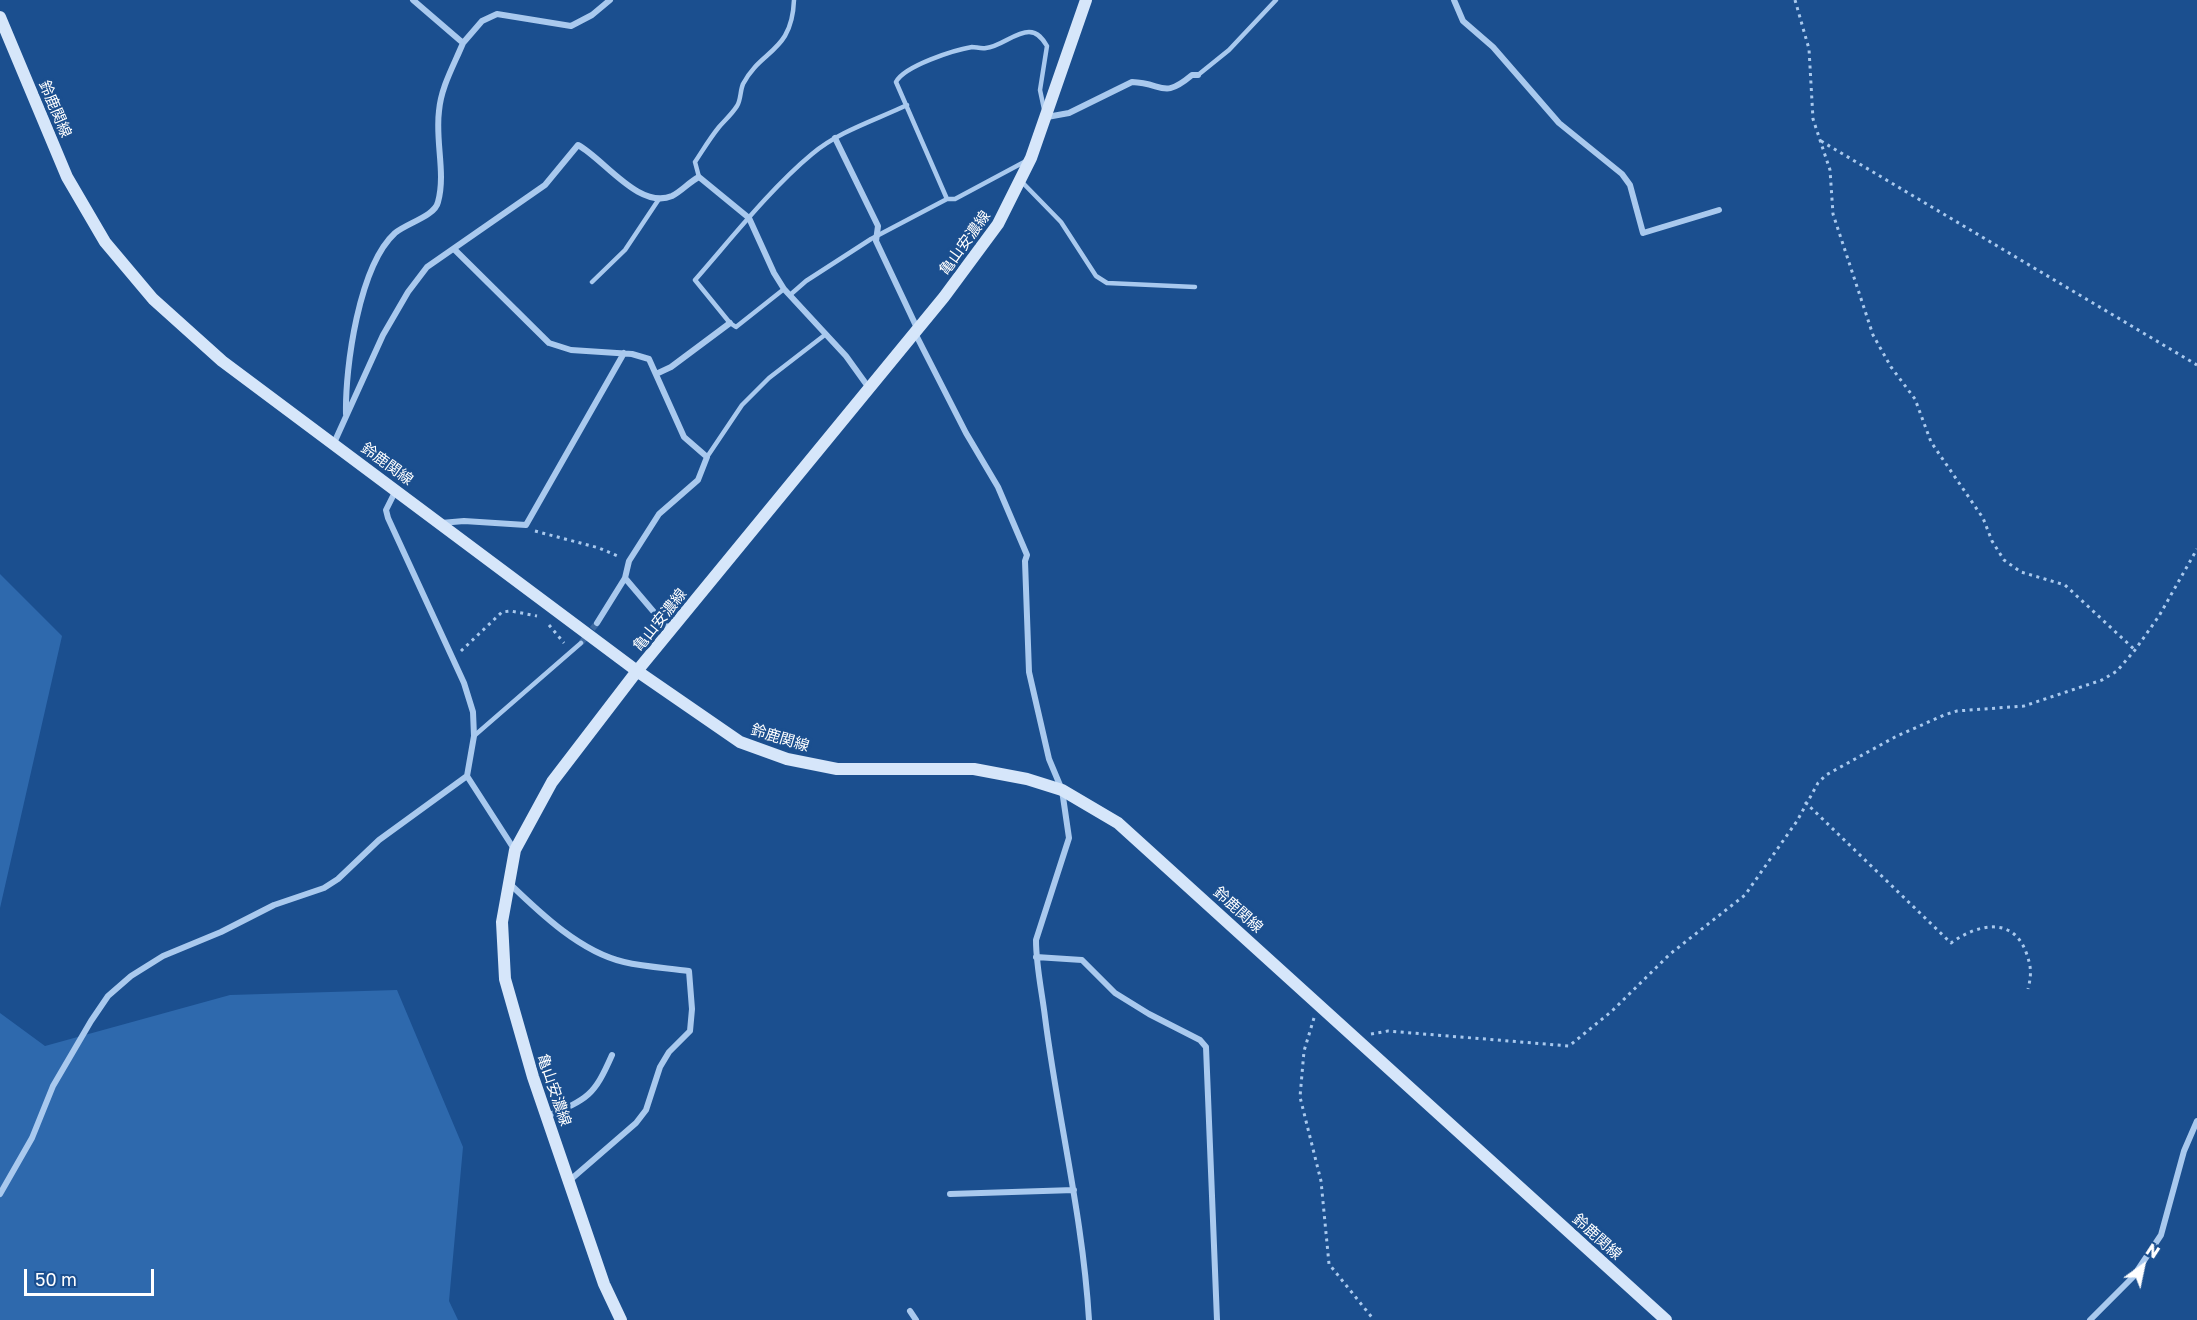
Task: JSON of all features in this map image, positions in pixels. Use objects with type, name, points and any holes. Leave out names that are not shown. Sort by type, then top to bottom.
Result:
[{"type":"main road","name":"亀山安濃線","points":[[621,1320],[604,1284],[532,1077],[505,979],[502,922],[507,882],[515,850],[552,782],[637,671],[869,388],[981,249],[998,224],[1022,181],[1086,0]]},
{"type":"main road","name":"鈴鹿関線","points":[[0,17],[67,177],[105,242],[153,299],[202,345],[637,671],[740,742],[787,759],[837,768],[974,769],[1027,778],[1062,790],[1118,823],[1666,1320]]},
{"type":"street","points":[[413,0],[463,43]]},
{"type":"street","points":[[346,415],[348,361],[362,294],[386,243],[413,220],[429,214],[438,204],[441,186],[439,111],[443,90],[463,43],[482,21],[497,14],[571,26],[592,15],[610,0]]},
{"type":"street","points":[[1454,0],[1463,21],[1493,47],[1558,123],[1622,174],[1630,185],[1643,233],[1719,210]]},
{"type":"street","points":[[1046,117],[1069,113],[1132,82],[1164,90],[1178,87],[1192,75],[1198,75]]},
{"type":"street","points":[[835,138],[878,226],[876,241],[916,329],[966,434],[998,487],[1027,555],[1025,561],[1029,672],[1046,750],[1062,790],[1069,838],[1036,940],[1036,957],[1049,1054],[1074,1190],[1089,1320]]},
{"type":"street","points":[[334,443],[383,335],[408,292],[427,267],[545,185],[578,145],[590,152],[631,188],[660,200],[674,195],[688,182],[699,177],[749,218],[774,273],[784,289],[846,356],[869,388]]},
{"type":"street","points":[[454,249],[549,343],[571,350],[624,353],[650,359],[684,437],[707,457],[698,480],[659,514],[629,561],[625,578],[597,623]]},
{"type":"street","points":[[656,374],[671,367],[730,323]]},
{"type":"street","points":[[441,523],[464,521],[526,525],[624,353]]},
{"type":"street","points":[[397,489],[387,510],[388,518],[464,683],[473,712],[474,736],[467,776],[515,850]]},
{"type":"street","points":[[625,578],[670,631]]},
{"type":"street","points":[[0,1194],[32,1138],[53,1086],[108,996],[131,976],[163,956],[221,932],[274,905],[324,888],[338,879],[379,840],[467,776]]},
{"type":"street","points":[[507,882],[546,917],[603,954],[623,962],[689,970],[693,1009],[690,1031],[669,1052],[660,1067],[646,1110],[636,1124],[568,1182]]},
{"type":"street","points":[[1036,957],[1082,960],[1115,993],[1149,1014],[1200,1040],[1206,1047],[1217,1320]]},
{"type":"street","points":[[547,1116],[586,1100],[602,1079],[612,1055]]},
{"type":"street","points":[[2090,1320],[2133,1277],[2161,1235],[2184,1151],[2197,1121]]},
{"type":"street","points":[[950,1194],[1074,1190]]},
{"type":"street","points":[[910,1311],[916,1320]]},
{"type":"lane","points":[[699,177],[696,162],[712,136],[734,112],[739,103],[742,86],[750,74],[779,46],[792,21],[794,0]]},
{"type":"lane","points":[[1198,75],[1230,50],[1276,0]]},
{"type":"lane","points":[[947,199],[897,82],[900,76],[929,61],[973,47],[986,48],[1028,32],[1036,33],[1047,46],[1040,90],[1046,117]]},
{"type":"lane","points":[[784,289],[736,327],[730,323],[695,280],[749,218],[812,154],[835,138],[907,105]]},
{"type":"lane","points":[[790,295],[806,281],[876,237],[947,199],[955,199],[1031,158]]},
{"type":"lane","points":[[1022,181],[1061,222],[1096,276],[1107,283],[1195,287]]},
{"type":"lane","points":[[592,282],[625,250],[660,200]]},
{"type":"lane","points":[[707,457],[742,405],[769,378],[826,334]]},
{"type":"lane","points":[[474,736],[581,643]]},
{"type":"path","points":[[1795,0],[1809,49],[1813,119],[1833,183],[1833,214],[1870,328],[1891,367],[1915,399],[1931,442],[1983,518],[1996,549],[2004,560],[2021,572],[2051,580],[2074,592],[2135,650]]},
{"type":"path","points":[[1821,141],[2197,365]]},
{"type":"path","points":[[526,525],[534,530],[599,548],[629,561]]},
{"type":"path","points":[[1358,1039],[1374,1032],[1388,1031],[1569,1046],[1612,1011],[1670,954],[1745,895],[1797,821],[1805,802],[1826,775],[1908,731],[1958,711],[2024,706],[2087,686],[2117,670],[2135,650],[2158,616],[2197,549]]},
{"type":"path","points":[[453,659],[502,612],[511,611],[538,616]]},
{"type":"path","points":[[547,622],[571,652]]},
{"type":"path","points":[[1805,802],[1951,943],[1969,931],[1990,926],[2009,929],[2022,943],[2033,970],[2028,988]]},
{"type":"path","points":[[1320,1005],[1310,1025],[1304,1051],[1300,1097],[1321,1181],[1329,1264],[1374,1320]]},
{"type":"shaded area","points":[[0,574],[62,636],[0,908]]},
{"type":"shaded area","points":[[397,990],[463,1147],[449,1301],[458,1320],[0,1320],[0,1013],[45,1046],[230,995]]},
{"type":"tunnel","points":[[581,643],[597,623]]}]
